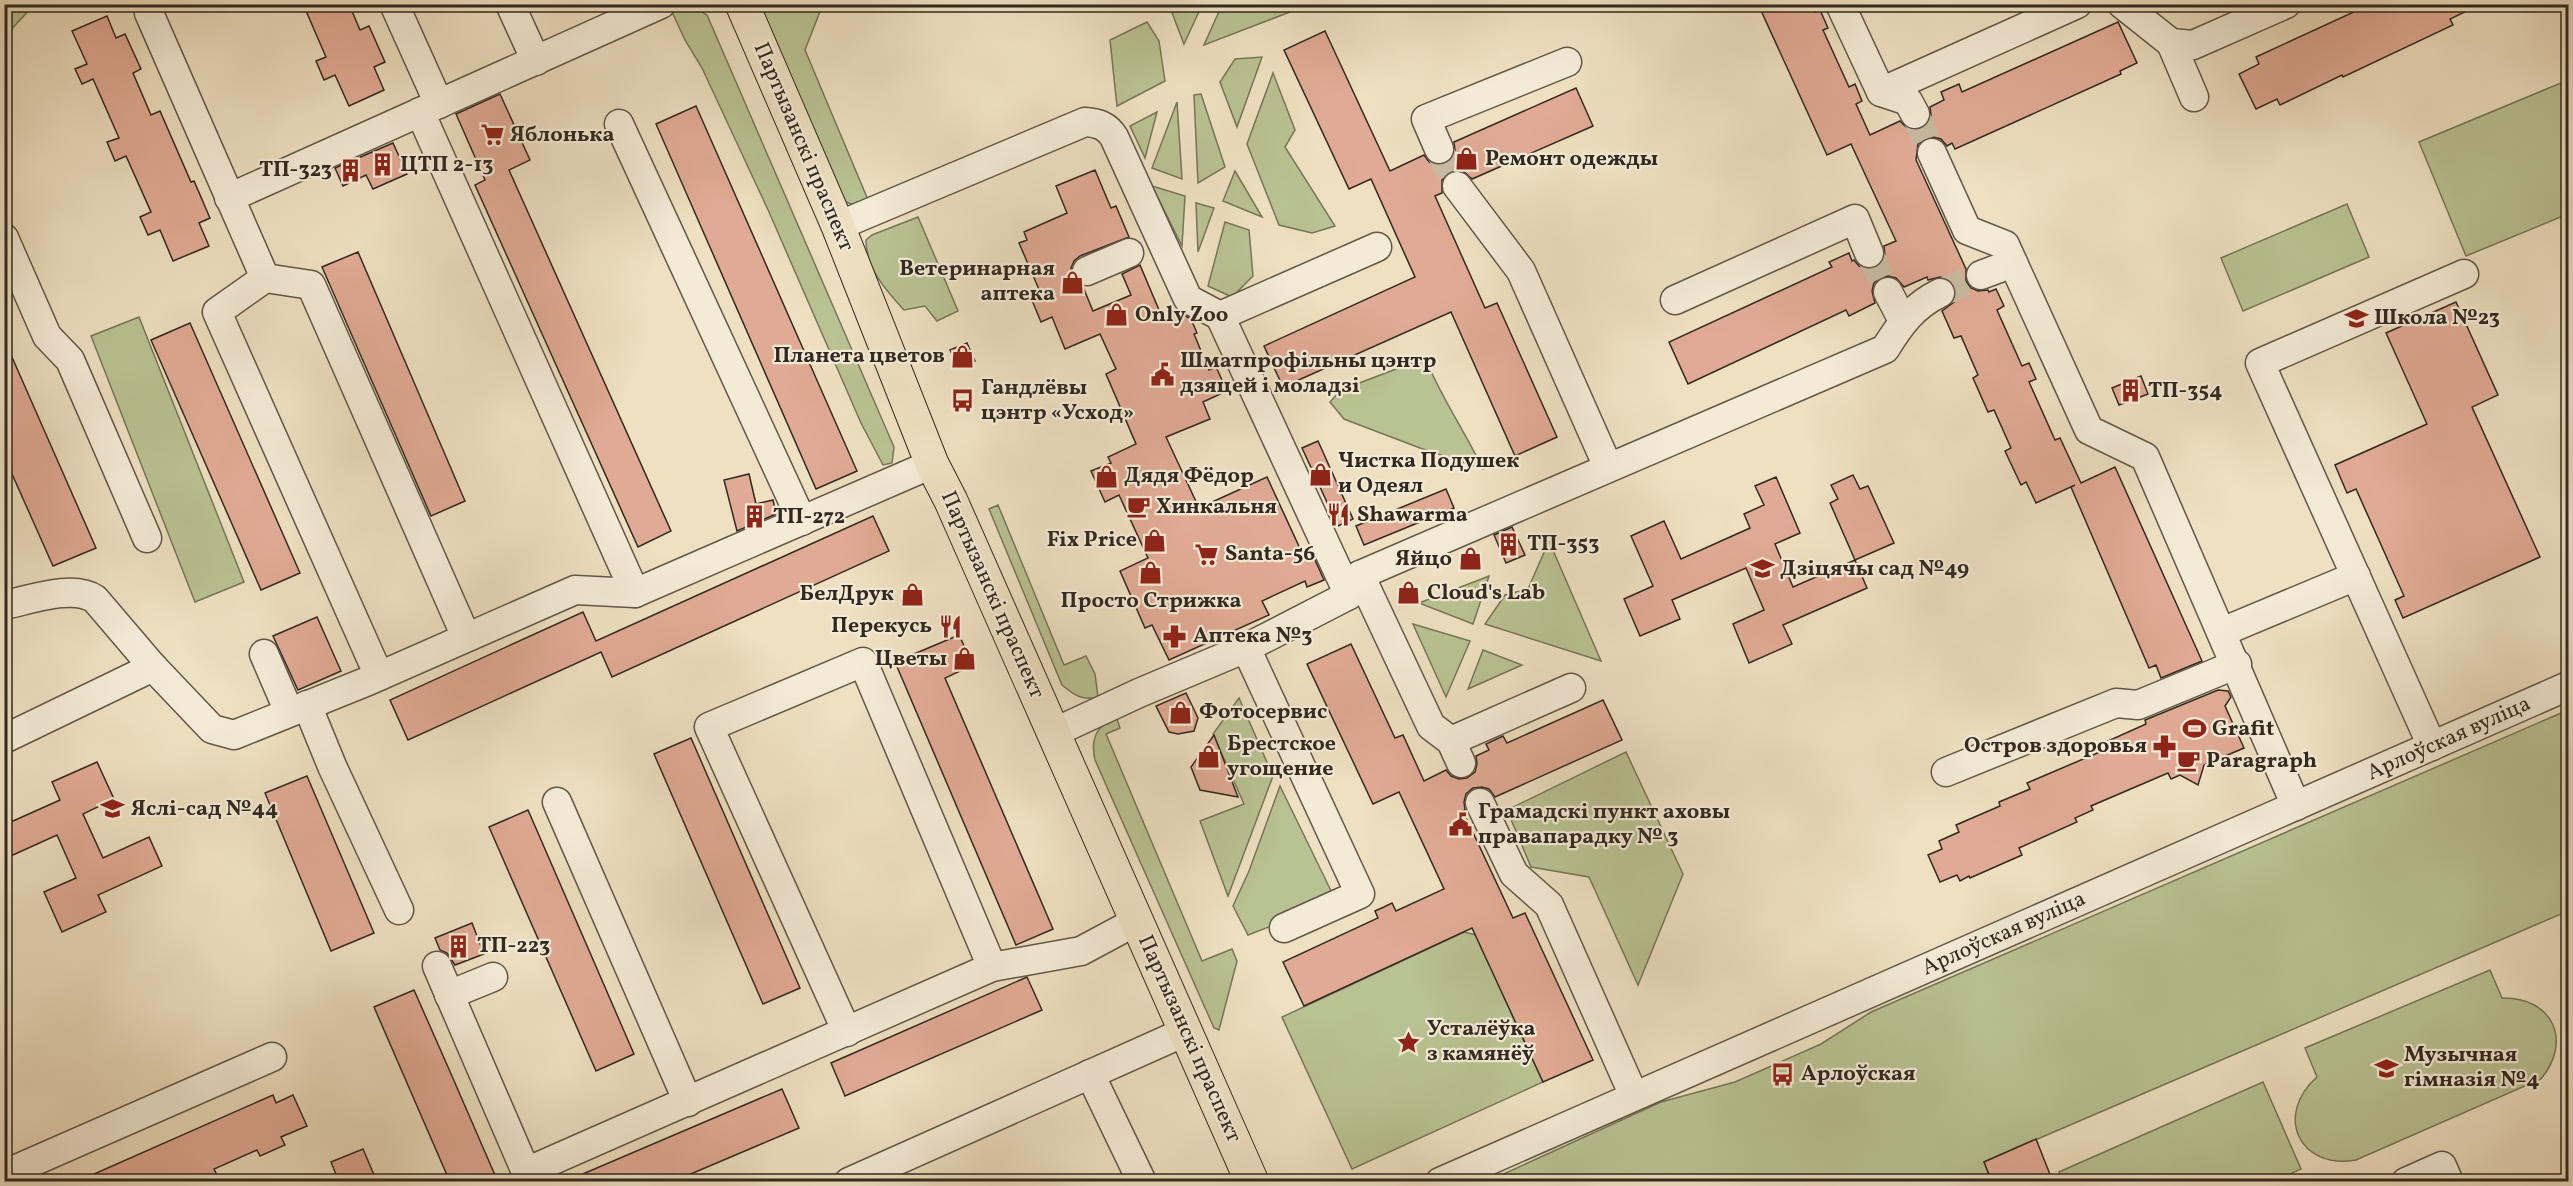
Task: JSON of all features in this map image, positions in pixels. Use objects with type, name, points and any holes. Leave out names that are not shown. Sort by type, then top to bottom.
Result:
[{"type":"main road","name":"Партызанскі праспект","points":[[742,4],[838,226],[932,464],[1187,1031],[1252,1182]]},
{"type":"street","points":[[394,4],[429,108],[635,593]]},
{"type":"street","points":[[510,4],[536,61]]},
{"type":"street","points":[[229,198],[661,4]]},
{"type":"street","points":[[1840,4],[1881,92],[1908,101],[1915,114]]},
{"type":"street","points":[[1881,92],[2077,4]]},
{"type":"street","points":[[2122,4],[2171,43],[2194,96]]},
{"type":"street","points":[[2171,43],[2193,45],[2286,4]]},
{"type":"street","points":[[149,13],[265,278]]},
{"type":"street","points":[[1439,149],[1426,119],[1567,62]]},
{"type":"street","points":[[838,226],[1085,123],[1095,123],[1108,128],[1114,137],[1141,247],[1188,299],[1220,316],[1354,585],[1431,726],[1456,752],[1570,688]]},
{"type":"street","points":[[619,124],[802,521]]},
{"type":"street","points":[[1932,153],[1967,230],[2005,245],[2089,430],[2145,457],[2237,664],[2296,806]]},
{"type":"street","points":[[1457,186],[1521,271],[1608,467]]},
{"type":"street","points":[[1675,300],[1855,219],[1869,253]]},
{"type":"street","points":[[4,238],[47,336],[70,360],[147,538]]},
{"type":"street","points":[[1087,271],[1141,247]]},
{"type":"street","points":[[1220,316],[1377,247]]},
{"type":"street","points":[[1981,275],[2013,263]]},
{"type":"street","points":[[2432,746],[2260,363],[2464,274]]},
{"type":"street","points":[[379,676],[217,312],[265,278],[310,285],[466,637]]},
{"type":"street","points":[[1888,292],[1903,321]]},
{"type":"street","points":[[1053,733],[1139,693],[1246,648],[1354,585],[1608,467],[1885,350],[1903,321],[1920,303],[1940,293]]},
{"type":"street","points":[[4,605],[74,591],[86,593],[95,599],[153,667],[212,729],[234,735],[379,676],[575,590],[635,593],[932,464]]},
{"type":"street","points":[[2222,632],[2356,576]]},
{"type":"street","points":[[1246,648],[1360,894],[1284,928]]},
{"type":"street","points":[[264,654],[332,766],[399,910]]},
{"type":"street","points":[[848,1032],[709,727],[863,662],[992,967]]},
{"type":"street","points":[[1946,772],[2116,704],[2138,705],[2237,664]]},
{"type":"street","points":[[4,739],[153,667]]},
{"type":"street","name":"Арлоўская вуліца","points":[[1440,1182],[2568,686]]},
{"type":"street","points":[[557,802],[688,1102]]},
{"type":"street","points":[[1480,803],[1514,874],[1550,905],[1634,1096]]},
{"type":"street","points":[[437,966],[526,1172],[992,967],[1081,951],[1137,921]]},
{"type":"street","points":[[449,995],[493,977]]},
{"type":"street","points":[[849,1182],[1187,1031]]},
{"type":"street","points":[[11,1169],[272,1057]]},
{"type":"street","points":[[1090,1074],[1142,1182]]},
{"type":"street","points":[[2406,1182],[2442,1166],[2449,1182]]},
{"type":"green space","points":[[1302,4],[1303,7],[1204,45],[1222,5]]},
{"type":"green space","points":[[9,5],[34,5],[5,36],[5,10]]},
{"type":"green space","points":[[759,5],[819,5],[821,9],[805,50],[871,207],[857,206],[843,201]]},
{"type":"green space","points":[[1169,5],[1202,5],[1184,44]]},
{"type":"green space","points":[[692,6],[707,15],[894,447],[892,463],[883,465],[861,423],[769,212],[702,68],[672,12]]},
{"type":"green space","points":[[1147,22],[1159,41],[1165,81],[1117,106],[1110,40]]},
{"type":"green space","points":[[1262,57],[1237,127],[1220,82],[1235,59]]},
{"type":"green space","points":[[1273,73],[1295,130],[1285,147],[1335,226],[1312,233],[1279,225],[1247,144]]},
{"type":"green space","points":[[2568,80],[2568,214],[2466,256],[2419,142]]},
{"type":"green space","points":[[1201,94],[1225,167],[1198,183],[1194,95]]},
{"type":"green space","points":[[1177,102],[1182,179],[1152,168]]},
{"type":"green space","points":[[1157,112],[1145,158],[1130,126]]},
{"type":"green space","points":[[1235,171],[1262,217],[1223,201]]},
{"type":"green space","points":[[1152,186],[1185,196],[1182,246]]},
{"type":"green space","points":[[1196,203],[1214,208],[1198,252]]},
{"type":"green space","points":[[2347,204],[2369,257],[2243,311],[2221,258]]},
{"type":"green space","points":[[918,217],[958,311],[937,321],[925,306],[904,310],[878,278],[867,251],[866,240],[872,235]]},
{"type":"green space","points":[[1225,222],[1249,230],[1253,276],[1232,297],[1208,286]]},
{"type":"green space","points":[[139,317],[244,582],[195,602],[91,336]]},
{"type":"green space","points":[[1425,358],[1483,469],[1344,419],[1330,402],[1341,390]]},
{"type":"green space","points":[[998,505],[1064,665],[1086,656],[1095,674],[1098,697],[1078,696],[1062,685],[989,509]]},
{"type":"green space","points":[[1549,541],[1601,661],[1485,624],[1505,595],[1528,589]]},
{"type":"green space","points":[[1489,576],[1473,624],[1419,603]]},
{"type":"green space","points":[[1413,624],[1470,641],[1446,697]]},
{"type":"green space","points":[[1483,650],[1522,665],[1468,689]]},
{"type":"green space","points":[[1239,698],[1273,776],[1228,896],[1200,821],[1244,804],[1213,734]]},
{"type":"green space","points":[[2568,710],[2568,911],[1984,1162],[1991,1181],[1486,1182],[1661,1102],[1735,1082],[1821,1044],[1871,1012]]},
{"type":"green space","points":[[1116,716],[1120,728],[1106,734],[1202,961],[1232,949],[1237,961],[1219,1030],[1214,1028],[1095,760],[1094,739],[1096,734],[1104,724]]},
{"type":"green space","points":[[1626,752],[1683,874],[1638,985],[1589,877],[1531,867],[1507,810]]},
{"type":"green space","points":[[1280,786],[1336,901],[1248,935],[1233,906],[1249,871]]},
{"type":"green space","points":[[1464,932],[1476,935],[1543,1082],[1352,1169],[1282,1017]]},
{"type":"green space","points":[[2490,970],[2502,998],[2534,1005],[2545,1013],[2552,1024],[2556,1036],[2555,1050],[2551,1064],[2541,1079],[2356,1160],[2336,1161],[2320,1157],[2307,1148],[2299,1136],[2295,1123],[2297,1107],[2304,1092],[2317,1077],[2305,1048]]},
{"type":"green space","points":[[2263,1082],[2301,1169],[2273,1182],[2063,1181],[2059,1172]]},
{"type":"building","points":[[303,4],[349,4],[360,30],[369,26],[385,62],[374,67],[384,90],[349,106],[335,75],[324,80],[316,61],[326,57]]},
{"type":"building","points":[[1758,4],[1811,4],[1815,12],[1820,10],[1828,28],[1823,30],[1849,87],[1855,84],[1862,101],[1856,104],[1870,135],[1900,121],[1907,128],[1922,129],[1929,122],[1930,107],[1944,100],[1941,92],[1959,84],[1962,92],[2118,22],[2137,63],[2120,71],[2121,74],[1955,149],[1952,143],[1947,146],[1941,139],[1926,138],[1918,144],[1916,160],[1966,269],[1966,281],[1971,288],[1978,291],[1988,290],[1989,292],[1996,289],[2004,306],[1997,310],[2022,366],[2029,363],[2036,379],[2029,382],[2055,440],[2060,438],[2081,483],[2115,467],[2202,661],[2161,678],[2156,665],[2149,668],[2071,487],[2075,485],[2036,503],[2026,482],[2021,485],[2005,451],[2011,448],[1994,410],[1988,412],[1973,378],[1978,375],[1961,336],[1954,338],[1942,311],[1954,302],[1956,294],[1955,286],[1948,279],[1940,277],[1928,280],[1927,277],[1904,287],[1896,278],[1881,277],[1874,283],[1872,291],[1875,303],[1849,316],[1846,310],[1688,384],[1669,342],[1832,267],[1829,262],[1849,253],[1852,261],[1854,260],[1859,266],[1867,269],[1876,268],[1885,256],[1884,246],[1896,241],[1851,144],[1827,155]]},
{"type":"building","points":[[2371,4],[2481,4],[2450,19],[2453,25],[2343,77],[2342,75],[2280,105],[2277,99],[2256,109],[2239,74],[2259,64],[2256,57]]},
{"type":"building","points":[[107,16],[116,38],[125,34],[141,69],[133,73],[151,115],[160,111],[191,182],[194,181],[210,218],[199,223],[209,246],[173,261],[160,230],[148,235],[140,217],[151,212],[126,156],[115,161],[107,142],[119,138],[93,79],[82,84],[75,69],[87,64],[72,31]]},
{"type":"building","points":[[1325,31],[1390,171],[1424,155],[1429,162],[1437,165],[1446,164],[1452,159],[1455,151],[1454,142],[1576,88],[1593,126],[1472,179],[1463,171],[1454,170],[1442,180],[1442,193],[1435,196],[1485,308],[1497,303],[1557,437],[1515,456],[1451,312],[1283,387],[1264,346],[1415,277],[1371,179],[1349,189],[1284,50]]},
{"type":"building","points":[[500,94],[530,160],[509,170],[671,531],[638,547],[475,185],[485,180],[456,114]]},
{"type":"building","points":[[696,106],[857,471],[816,489],[656,124]]},
{"type":"building","name":"ЦТП 2-13","points":[[393,143],[407,174],[373,189],[366,175],[343,186],[335,168]]},
{"type":"building","points":[[1095,170],[1111,208],[1116,206],[1129,237],[1080,256],[1071,268],[1072,278],[1083,287],[1093,311],[1131,295],[1122,274],[1140,265],[1162,317],[1177,311],[1191,319],[1197,333],[1194,334],[1209,370],[1216,367],[1227,391],[1203,402],[1210,419],[1166,437],[1199,508],[1267,477],[1303,555],[1311,551],[1324,580],[1307,587],[1305,581],[1262,601],[1269,615],[1169,660],[1152,625],[1145,628],[1120,571],[1148,558],[1119,495],[1105,502],[1091,471],[1111,463],[1108,457],[1136,444],[1106,374],[1116,369],[1100,334],[1065,349],[1052,317],[1041,322],[1031,298],[1041,294],[1019,243],[1027,240],[1024,232],[1067,213],[1056,186]]},
{"type":"building","points":[[358,252],[465,501],[431,516],[322,267]]},
{"type":"building","points":[[2456,302],[2498,395],[2472,407],[2540,557],[2403,618],[2395,600],[2404,596],[2356,489],[2347,493],[2335,465],[2427,424],[2386,333]]},
{"type":"building","points":[[190,323],[300,573],[261,590],[151,340]]},
{"type":"building","points":[[4,339],[96,548],[53,566],[4,456]]},
{"type":"building","name":"Планета цветов","points":[[967,343],[975,361],[959,368],[950,350]]},
{"type":"building","name":"ТП-354","points":[[2141,376],[2148,394],[2119,405],[2112,388]]},
{"type":"building","points":[[1318,441],[1353,519],[1338,526],[1302,448]]},
{"type":"building","points":[[749,474],[756,504],[773,500],[776,514],[737,531],[724,480]]},
{"type":"building","points":[[1853,475],[1860,489],[1868,486],[1894,543],[1855,560],[1830,503],[1838,499],[1831,485]]},
{"type":"building","points":[[1776,477],[1800,533],[1775,544],[1793,587],[1855,560],[1867,588],[1783,625],[1792,644],[1749,663],[1733,624],[1764,610],[1746,568],[1672,600],[1680,619],[1640,636],[1624,599],[1653,586],[1631,536],[1664,521],[1681,559],[1750,528],[1744,514],[1764,505],[1755,486]]},
{"type":"building","points":[[1446,489],[1454,508],[1364,545],[1356,526]]},
{"type":"building","points":[[873,516],[889,551],[612,677],[601,652],[408,740],[390,700],[583,612],[596,641]]},
{"type":"building","name":"ТП-353","points":[[1512,527],[1525,555],[1506,563],[1494,535]]},
{"type":"building","points":[[317,617],[341,671],[298,690],[273,636]]},
{"type":"building","points":[[959,635],[973,665],[945,678],[1053,929],[1016,945],[895,662]]},
{"type":"building","points":[[1351,644],[1395,738],[1403,735],[1424,781],[1446,770],[1451,776],[1459,779],[1467,778],[1475,772],[1476,756],[1489,750],[1486,744],[1503,736],[1507,743],[1603,700],[1622,740],[1495,797],[1489,789],[1473,788],[1466,794],[1463,811],[1513,918],[1525,913],[1593,1060],[1543,1082],[1472,928],[1304,1006],[1283,962],[1378,918],[1375,911],[1392,903],[1396,911],[1444,889],[1399,792],[1373,804],[1307,664]]},
{"type":"building","points":[[2218,690],[2228,691],[2231,697],[2225,706],[2244,748],[2204,765],[2198,785],[2180,775],[2171,779],[2168,773],[2091,806],[2093,810],[2075,818],[2077,822],[2019,848],[2022,855],[1970,878],[1969,876],[1960,881],[1957,875],[1940,882],[1928,855],[1942,849],[1939,841],[1959,832],[1956,825],[2000,806],[1999,802],[2030,789],[2027,783],[2102,751],[2099,745],[2146,724],[2145,720]]},
{"type":"building","points":[[1186,693],[1198,718],[1194,731],[1178,734],[1169,732],[1156,706]]},
{"type":"building","points":[[1214,735],[1238,797],[1200,790],[1191,767]]},
{"type":"building","points":[[691,738],[800,988],[763,1004],[654,754]]},
{"type":"building","points":[[97,762],[114,799],[83,814],[103,858],[149,837],[162,866],[98,895],[106,912],[62,932],[44,892],[76,878],[57,835],[4,859],[4,825],[60,800],[52,782]]},
{"type":"building","points":[[307,776],[374,933],[331,951],[265,793]]},
{"type":"building","points":[[528,810],[634,1054],[596,1071],[489,827]]},
{"type":"building","name":"ТП-223","points":[[472,923],[484,954],[455,965],[447,953],[440,950],[435,938]]},
{"type":"building","points":[[1027,977],[1042,1010],[845,1096],[831,1063]]},
{"type":"building","points":[[414,990],[498,1182],[450,1182],[374,1007]]},
{"type":"building","points":[[782,1089],[799,1128],[672,1182],[564,1182]]},
{"type":"building","points":[[273,1095],[276,1103],[293,1095],[307,1126],[281,1137],[285,1145],[260,1156],[257,1150],[214,1169],[218,1177],[208,1182],[76,1182]]},
{"type":"building","points":[[2036,1139],[2053,1182],[1992,1182],[1984,1162]]},
{"type":"building","points":[[363,1149],[377,1182],[339,1182],[331,1162]]},
{"type":"tunnel","points":[[1915,114],[1932,153]]},
{"type":"tunnel","points":[[1439,149],[1457,186]]},
{"type":"tunnel","points":[[1869,253],[1888,292]]},
{"type":"tunnel","points":[[1940,293],[1981,275]]},
{"type":"place","name":"Яблонька","points":[[492,135]]},
{"type":"place","name":"Ремонт одежды","points":[[1467,159]]},
{"type":"place","name":"ЦТП 2-13","points":[[382,165]]},
{"type":"place","name":"ТП-323","points":[[350,170]]},
{"type":"place","name":"Ветеринарная аптека","points":[[1073,282]]},
{"type":"place","name":"Only Zoo","points":[[1117,315]]},
{"type":"place","name":"Школа №23","points":[[2356,318]]},
{"type":"place","name":"Планета цветов","points":[[963,356]]},
{"type":"place","name":"Шматпрофільны цэнтр дзяцей і моладзі","points":[[1162,374]]},
{"type":"place","name":"ТП-354","points":[[2130,391]]},
{"type":"place","name":"Гандлёвы цэнтр «Усход»","points":[[963,401]]},
{"type":"place","name":"Чистка Подушек и Одеял","points":[[1320,474]]},
{"type":"place","name":"Дядя Фёдор","points":[[1106,476]]},
{"type":"place","name":"Хинкальня","points":[[1138,507]]},
{"type":"place","name":"Shawarma","points":[[1339,515]]},
{"type":"place","name":"ТП-272","points":[[755,517]]},
{"type":"place","name":"Fix Price","points":[[1155,540]]},
{"type":"place","name":"ТП-353","points":[[1509,544]]},
{"type":"place","name":"Santa-56","points":[[1207,554]]},
{"type":"place","name":"Яйцо","points":[[1470,559]]},
{"type":"place","name":"Дзіцячы сад №49","points":[[1762,569]]},
{"type":"place","name":"Просто Стрижка","points":[[1151,572]]},
{"type":"place","name":"Cloud's Lab","points":[[1409,593]]},
{"type":"place","name":"БелДрук","points":[[912,594]]},
{"type":"place","name":"Перекусь","points":[[950,626]]},
{"type":"place","name":"Аптека №3","points":[[1175,636]]},
{"type":"place","name":"Цветы","points":[[965,659]]},
{"type":"place","name":"Фотосервис","points":[[1181,712]]},
{"type":"place","name":"Grafit","points":[[2194,729]]},
{"type":"place","name":"Остров здоровья","points":[[2165,746]]},
{"type":"place","name":"Брестское угощение","points":[[1209,757]]},
{"type":"place","name":"Paragraph","points":[[2188,761]]},
{"type":"place","name":"Яслі-сад №44","points":[[113,809]]},
{"type":"place","name":"Грамадскі пункт аховы правапарадку № 3","points":[[1460,825]]},
{"type":"place","name":"ТП-223","points":[[459,946]]},
{"type":"place","name":"Усталёўка з камянёў","points":[[1409,1042]]},
{"type":"place","name":"Музычная гімназія №4","points":[[2386,1068]]},
{"type":"place","name":"Арлоўская","points":[[1783,1074]]}]
